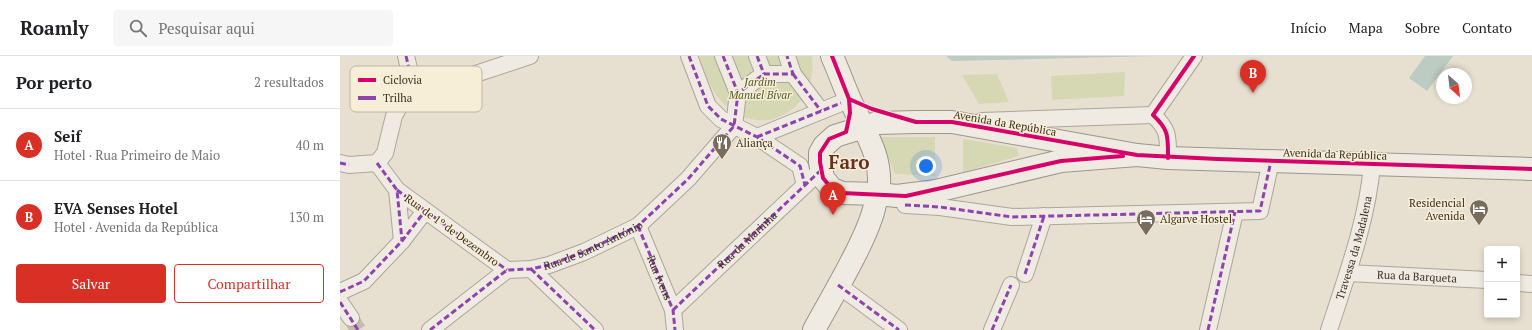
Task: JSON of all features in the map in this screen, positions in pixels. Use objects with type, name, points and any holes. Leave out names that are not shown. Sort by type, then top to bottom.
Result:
[{"type":"street","points":[[406,56],[408,66]]},
{"type":"street","points":[[482,72],[530,56]]},
{"type":"street","points":[[690,56],[708,106],[721,119],[757,138],[800,166],[805,185]]},
{"type":"street","points":[[723,56],[738,93],[734,126]]},
{"type":"street","points":[[757,56],[764,74]]},
{"type":"street","points":[[787,56],[793,74],[821,111]]},
{"type":"street","points":[[814,330],[867,228],[874,212],[877,194],[878,175],[875,151],[854,130],[832,56]]},
{"type":"street","points":[[1168,158],[1168,140],[1164,126],[1153,115],[1194,56]]},
{"type":"street","points":[[738,93],[764,74],[793,74]]},
{"type":"street","points":[[757,138],[845,101]]},
{"type":"street","name":"Avenida da República","points":[[845,101],[916,122]]},
{"type":"street","points":[[343,166],[377,163],[385,152],[396,112]]},
{"type":"street","name":"Avenida da República","points":[[854,130],[877,123],[1153,115]]},
{"type":"street","name":"Avenida da República","points":[[952,122],[1137,155],[1168,158],[1532,169]]},
{"type":"street","name":"Rua de Santo António","points":[[507,270],[531,269],[549,265],[584,252],[638,226],[688,179],[734,126]]},
{"type":"street","points":[[854,130],[829,139],[820,154],[821,170],[823,178],[832,189],[842,193],[855,202],[866,214],[867,228]]},
{"type":"street","name":"Avenida da República","points":[[877,194],[906,196],[1060,161],[1137,155]]},
{"type":"street","name":"Avenida da República","points":[[905,206],[940,207],[1012,217],[1260,211],[1271,161]]},
{"type":"street","points":[[377,163],[397,190],[402,241]]},
{"type":"street","name":"Travessa da Madalena","points":[[1329,330],[1348,273],[1371,188],[1372,164]]},
{"type":"street","name":"Rua da Marinha","points":[[673,310],[821,170]]},
{"type":"street","name":"Rua de 1º de Dezembro","points":[[397,190],[507,270]]},
{"type":"street","points":[[842,193],[877,194]]},
{"type":"street","points":[[340,292],[364,281],[402,241],[425,211]]},
{"type":"street","points":[[1208,330],[1235,212]]},
{"type":"street","points":[[1025,274],[1044,216]]},
{"type":"street","name":"Rua Ivens","points":[[638,226],[673,310],[675,330]]},
{"type":"street","points":[[531,269],[594,330]]},
{"type":"street","points":[[430,330],[507,270]]},
{"type":"street","name":"Rua da Barqueta","points":[[1348,273],[1484,280]]},
{"type":"street","points":[[1520,283],[1532,284]]},
{"type":"street","points":[[838,285],[893,328]]},
{"type":"street","points":[[993,329],[1012,285]]},
{"type":"street","points":[[340,302],[351,318]]},
{"type":"green space","name":"Jardim Manuel Bívar","points":[[699,56],[812,56],[812,75],[806,92],[797,105],[784,115],[769,120],[754,120],[737,114],[722,102],[714,92],[708,80]]},
{"type":"green space","points":[[1125,72],[1124,96],[1052,100],[1051,76]]},
{"type":"green space","points":[[997,74],[1009,102],[979,104],[962,75]]},
{"type":"green space","points":[[880,137],[935,137],[935,176],[895,174]]},
{"type":"green space","points":[[963,139],[1017,148],[1019,156],[963,172]]},
{"type":"shaded area","points":[[946,56],[1157,56],[952,61]]},
{"type":"shaded area","points":[[1425,56],[1453,56],[1444,68],[1436,68],[1436,79],[1427,91],[1409,78]]},
{"type":"tunnel","points":[[351,318],[358,330]]},
{"type":"marked path","points":[[406,56],[408,66]]},
{"type":"marked path","points":[[689,56],[708,106],[721,119],[757,137],[800,166],[805,185]]},
{"type":"marked path","points":[[723,56],[738,93],[764,74],[793,74],[787,56]]},
{"type":"marked path","points":[[757,56],[764,74]]},
{"type":"marked path","points":[[793,74],[821,111]]},
{"type":"marked path","points":[[430,330],[507,270],[531,269],[549,265],[584,252],[638,226],[688,179],[734,126],[738,93]]},
{"type":"marked path","points":[[757,137],[841,103]]},
{"type":"marked path","points":[[905,205],[940,207],[1012,217],[1260,211],[1271,161]]},
{"type":"marked path","points":[[340,163],[349,165]]},
{"type":"marked path","points":[[377,163],[397,190],[402,241]]},
{"type":"marked path","points":[[673,310],[821,170]]},
{"type":"marked path","points":[[397,190],[507,270]]},
{"type":"marked path","points":[[340,292],[364,281],[402,241],[425,211]]},
{"type":"marked path","points":[[1208,330],[1235,212]]},
{"type":"marked path","points":[[1025,274],[1044,216]]},
{"type":"marked path","points":[[638,226],[673,310],[675,330]]},
{"type":"marked path","points":[[531,269],[595,330]]},
{"type":"marked path","points":[[838,285],[899,330]]},
{"type":"marked path","points":[[992,330],[1011,285]]},
{"type":"marked path","points":[[340,302],[358,330]]},
{"type":"cycle path","points":[[832,56],[849,99],[850,113],[846,132],[829,139],[820,153],[820,162],[823,178],[832,189],[842,193],[906,196],[1061,161],[1123,156]]},
{"type":"cycle path","points":[[1168,158],[1168,144],[1165,129],[1153,115],[1194,56]]},
{"type":"cycle path","points":[[849,99],[872,109],[916,122],[952,122],[1137,155],[1532,169]]},
{"type":"place","name":"EVA Senses Hotel","points":[[1253,93]]},
{"type":"place","name":"Aliança","points":[[722,160]]},
{"type":"place","name":"Seif","points":[[833,215]]},
{"type":"place","name":"Residencial Avenida","points":[[1479,226]]},
{"type":"place","name":"Algarve Hostel","points":[[1146,236]]},
{"type":"district","name":"Faro","points":[[849,162]]}]
